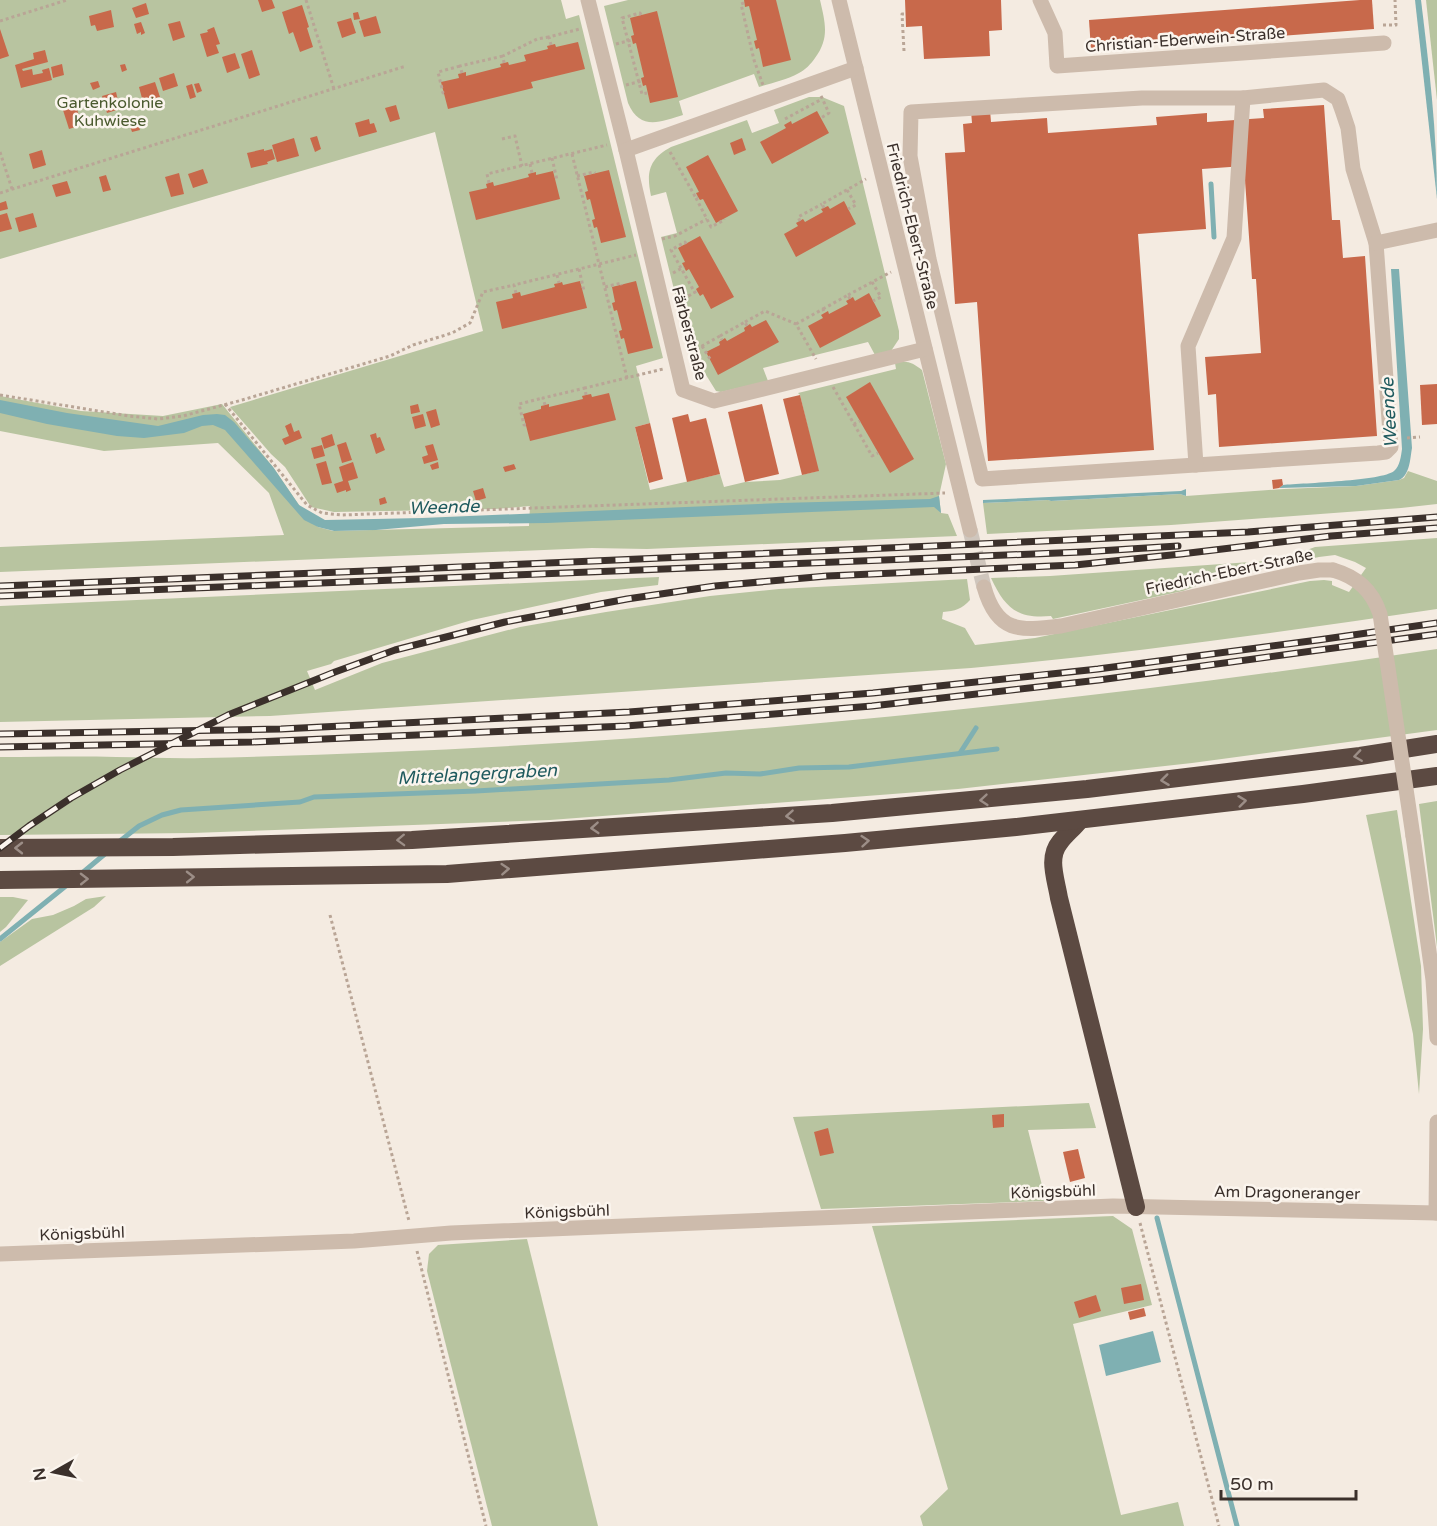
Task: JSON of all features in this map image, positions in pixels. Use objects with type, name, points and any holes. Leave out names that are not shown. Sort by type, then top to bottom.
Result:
[{"type":"highway","points":[[0,848],[172,848],[412,840],[832,813],[1087,789],[1437,744]]},
{"type":"highway","points":[[0,880],[447,874],[845,843],[1080,820],[1437,776]]},
{"type":"highway","points":[[1080,820],[1060,840],[1053,855],[1053,863],[1059,898],[1136,1207]]},
{"type":"street","name":"Färberstraße","points":[[588,0],[683,390],[714,401],[925,349]]},
{"type":"street","name":"Friedrich-Ebert-Straße","points":[[839,0],[970,530]]},
{"type":"street","name":"Christian-Eberwein-Straße","points":[[1040,0],[1055,33],[1057,66],[1384,43]]},
{"type":"street","points":[[626,150],[856,68]]},
{"type":"street","points":[[1324,90],[1338,99],[1348,128],[1353,168],[1376,243],[1392,447],[1386,452],[982,479],[929,259],[910,156],[911,112],[1143,98],[1243,98],[1324,90]]},
{"type":"street","points":[[1196,465],[1188,346],[1234,238],[1243,98]]},
{"type":"street","points":[[1376,243],[1437,230]]},
{"type":"street","name":"Friedrich-Ebert-Straße","points":[[984,587],[993,612],[999,618],[1014,626],[1034,629],[1061,626],[1319,570],[1334,570],[1360,582],[1372,596],[1380,614],[1433,980],[1437,1038]]},
{"type":"street","points":[[1436,1213],[1437,1122]]},
{"type":"street","name":"Am Dragoneranger","points":[[1136,1207],[1436,1213]]},
{"type":"street","name":"Königsbühl","points":[[0,1254],[354,1241],[475,1232],[1136,1207]]},
{"type":"path","points":[[0,21],[67,0]]},
{"type":"path","points":[[306,0],[334,89]]},
{"type":"path","points":[[1395,0],[1395,25]]},
{"type":"path","points":[[744,3],[741,4],[753,45],[754,60],[768,100]]},
{"type":"path","points":[[640,15],[640,13],[622,18],[642,94],[646,93]]},
{"type":"path","points":[[904,51],[902,14],[906,14]]},
{"type":"path","points":[[444,93],[438,72],[507,55],[537,39],[594,26]]},
{"type":"path","points":[[549,37],[551,45]]},
{"type":"path","points":[[502,56],[504,63]]},
{"type":"path","points":[[0,193],[406,66]]},
{"type":"path","points":[[460,66],[462,73]]},
{"type":"path","points":[[814,84],[829,113],[821,118]]},
{"type":"path","points":[[785,119],[822,99]]},
{"type":"path","points":[[502,139],[514,136],[522,166]]},
{"type":"path","points":[[662,137],[697,197],[711,227],[724,219]]},
{"type":"path","points":[[489,183],[487,174],[613,143],[626,150]]},
{"type":"path","points":[[0,152],[12,189]]},
{"type":"path","points":[[572,154],[627,378]]},
{"type":"path","points":[[552,158],[556,181]]},
{"type":"path","points":[[530,164],[532,173]]},
{"type":"path","points":[[800,221],[798,218],[823,206],[881,171]]},
{"type":"path","points":[[577,176],[595,173]]},
{"type":"path","points":[[847,190],[856,206],[848,209]]},
{"type":"path","points":[[0,395],[99,412],[158,419],[183,416],[390,356],[413,345],[452,333],[470,323],[483,292],[599,264],[649,247],[707,219]]},
{"type":"path","points":[[664,310],[696,292],[671,250],[685,242],[686,244]]},
{"type":"path","points":[[796,324],[824,311],[904,264]]},
{"type":"path","points":[[579,269],[583,292]]},
{"type":"path","points":[[557,275],[559,283]]},
{"type":"path","points":[[604,287],[621,282],[622,285]]},
{"type":"path","points":[[872,282],[880,297],[873,301]]},
{"type":"path","points":[[514,285],[516,293]]},
{"type":"path","points":[[526,425],[524,425],[519,404],[677,365],[689,352],[721,338],[765,311],[796,324],[824,374],[831,378],[833,388],[872,456],[878,453]]},
{"type":"path","points":[[701,346],[710,359]]},
{"type":"path","points":[[585,388],[586,395]]},
{"type":"path","points":[[543,398],[544,405]]},
{"type":"path","points":[[225,404],[307,505],[322,513],[342,515],[938,493],[962,494]]},
{"type":"path","points":[[854,424],[860,421]]},
{"type":"path","points":[[1414,437],[1420,437]]},
{"type":"path","points":[[330,915],[486,1526]]},
{"type":"path","points":[[1136,1207],[1219,1526]]},
{"type":"green space","name":"Gartenkolonie Kuhwiese","points":[[0,0],[561,0],[566,19],[579,15],[663,358],[636,366],[650,423],[635,427],[650,490],[720,474],[724,487],[745,482],[780,480],[818,471],[798,393],[896,369],[895,363],[906,362],[922,370],[946,464],[939,496],[941,513],[948,514],[957,536],[0,572],[0,547],[284,535],[269,493],[218,443],[104,451],[0,431],[0,396],[81,411],[163,416],[222,404],[318,527],[333,531],[529,526],[530,506],[495,509],[334,512],[311,507],[285,467],[230,407],[483,331],[435,132],[0,259]]},
{"type":"green space","points":[[628,0],[820,0],[825,23],[823,44],[806,69],[801,72],[759,87],[754,74],[679,101],[683,115],[659,122],[645,121],[638,118],[628,103],[604,6]]},
{"type":"green space","points":[[1426,0],[1437,0],[1437,100]]},
{"type":"green space","points":[[809,97],[822,97],[844,106],[899,331],[899,339],[891,351],[875,355],[868,342],[763,368],[768,381],[721,392],[716,391],[688,346],[661,237],[677,233],[666,192],[651,196],[649,173],[658,156],[671,147],[747,120],[752,133],[779,123],[774,110]]},
{"type":"green space","points":[[1408,471],[1437,481],[1437,504],[1171,525],[987,534],[983,503],[1180,494],[1186,496],[1356,486],[1399,480],[1404,478]]},
{"type":"green space","points":[[1437,538],[1437,609],[1204,642],[971,668],[270,716],[0,722],[0,606],[659,577],[658,585],[601,592],[472,620],[334,661],[307,671],[315,690],[382,663],[520,627],[710,596],[779,589],[967,579],[970,600],[958,609],[943,612],[942,619],[965,628],[975,645],[1035,638],[1310,581],[1332,581],[1332,585],[1349,592],[1366,568],[1335,555],[1319,557],[1212,580],[1183,591],[1053,619],[1051,616],[1029,616],[1014,609],[1007,604],[991,578],[1280,560],[1315,547]]},
{"type":"green space","points":[[1437,649],[1437,730],[1192,763],[958,789],[550,820],[192,833],[0,835],[0,757],[192,758],[358,753],[667,736],[976,708],[1283,671]]},
{"type":"green space","points":[[1437,801],[1437,947],[1419,804]]},
{"type":"green space","points":[[1397,810],[1421,966],[1423,1029],[1419,1094],[1413,1034],[1366,815]]},
{"type":"green space","points":[[106,896],[94,907],[0,966],[0,942],[32,919],[53,915],[86,899]]},
{"type":"green space","points":[[0,897],[28,900],[0,932]]},
{"type":"green space","points":[[1089,1103],[1096,1128],[1028,1130],[1046,1201],[821,1209],[793,1117]]},
{"type":"green space","points":[[1113,1216],[1132,1229],[1152,1305],[1073,1324],[1121,1515],[1178,1502],[1184,1526],[923,1526],[920,1516],[948,1489],[872,1226]]},
{"type":"green space","points":[[527,1239],[598,1526],[492,1526],[427,1271],[429,1254],[438,1245]]},
{"type":"water","points":[[1415,0],[1421,0],[1427,50],[1434,124],[1437,199]]},
{"type":"water","points":[[1391,269],[1399,269],[1412,448],[1407,471],[1399,480],[1356,486],[1279,488],[1283,485],[1374,477],[1394,471],[1398,466],[1402,449]]},
{"type":"water","points":[[0,400],[67,413],[158,426],[203,415],[225,415],[234,422],[273,467],[299,505],[325,520],[930,499],[939,496],[941,513],[934,507],[547,523],[444,524],[334,531],[304,520],[225,430],[213,425],[202,426],[184,433],[144,438],[117,436],[0,413]]},
{"type":"water","points":[[1186,489],[1186,496],[1180,494],[983,503],[983,500]]},
{"type":"water","points":[[1153,1331],[1161,1362],[1106,1376],[1099,1345]]},
{"type":"building","points":[[258,0],[272,0],[275,8],[262,12]]},
{"type":"building","points":[[744,0],[776,0],[791,60],[763,67],[759,48],[756,49],[754,41],[757,40],[749,6],[745,7]]},
{"type":"building","points":[[905,0],[1001,0],[1002,30],[989,31],[990,56],[924,59],[922,26],[906,27]]},
{"type":"building","points":[[1372,0],[1374,29],[1091,50],[1089,20]]},
{"type":"building","points":[[146,3],[149,14],[136,18],[132,8]]},
{"type":"building","points":[[302,5],[313,47],[300,52],[293,32],[289,34],[282,12]]},
{"type":"building","points":[[111,10],[114,27],[97,31],[95,25],[91,26],[89,16]]},
{"type":"building","points":[[657,11],[678,97],[650,103],[646,85],[643,86],[641,78],[644,77],[636,43],[633,44],[631,36],[634,35],[630,18]]},
{"type":"building","points":[[358,12],[360,19],[354,20],[353,13]]},
{"type":"building","points":[[376,16],[381,33],[364,37],[359,21]]},
{"type":"building","points":[[351,18],[356,33],[342,38],[337,22]]},
{"type":"building","points":[[180,21],[185,37],[173,41],[168,24]]},
{"type":"building","points":[[141,22],[145,33],[141,35],[141,32],[137,34],[134,24]]},
{"type":"building","points":[[214,27],[220,44],[216,45],[219,53],[207,57],[200,34]]},
{"type":"building","points":[[0,29],[9,56],[0,59]]},
{"type":"building","points":[[578,42],[585,69],[531,82],[533,88],[448,109],[441,82],[459,78],[458,74],[466,72],[466,76],[501,67],[500,64],[508,62],[509,65],[526,61],[524,55],[548,49],[547,46],[555,44],[556,47]]},
{"type":"building","points":[[45,50],[48,62],[22,69],[23,71],[32,69],[33,75],[43,73],[42,70],[49,68],[52,80],[21,88],[15,65],[34,59],[33,53]]},
{"type":"building","points":[[252,50],[260,75],[249,79],[241,54]]},
{"type":"building","points":[[235,53],[240,68],[227,73],[222,57]]},
{"type":"building","points":[[62,64],[64,75],[53,78],[51,67]]},
{"type":"building","points":[[125,64],[127,70],[122,72],[120,65]]},
{"type":"building","points":[[174,73],[178,86],[163,91],[159,78]]},
{"type":"building","points":[[98,81],[100,87],[93,90],[90,83]]},
{"type":"building","points":[[155,82],[160,97],[143,102],[139,87]]},
{"type":"building","points":[[199,83],[202,91],[197,93],[194,84]]},
{"type":"building","points":[[192,84],[196,97],[190,99],[186,86]]},
{"type":"building","points":[[116,92],[120,109],[107,113],[102,96]]},
{"type":"building","points":[[396,105],[400,119],[390,122],[385,108]]},
{"type":"building","points":[[1324,105],[1332,220],[1340,220],[1343,258],[1365,256],[1377,436],[1219,447],[1216,394],[1208,395],[1205,357],[1261,353],[1256,279],[1252,279],[1244,166],[1202,169],[1206,229],[1138,234],[1154,450],[988,461],[977,302],[955,304],[945,153],[965,152],[963,124],[972,123],[971,111],[990,110],[991,122],[1047,118],[1048,133],[1157,125],[1156,117],[1207,113],[1207,122],[1264,118],[1263,109]]},
{"type":"building","points":[[76,106],[82,125],[69,129],[63,110]]},
{"type":"building","points":[[817,111],[829,133],[772,164],[760,142],[786,128],[784,125],[791,121],[792,124]]},
{"type":"building","points":[[369,119],[370,124],[374,123],[377,132],[359,137],[355,123]]},
{"type":"building","points":[[137,121],[140,130],[132,132],[129,123]]},
{"type":"building","points":[[317,136],[321,149],[315,152],[310,138]]},
{"type":"building","points":[[294,138],[299,156],[277,162],[272,145]]},
{"type":"building","points":[[742,138],[746,150],[734,155],[730,143]]},
{"type":"building","points":[[264,149],[264,151],[272,149],[275,159],[267,162],[268,164],[251,168],[247,153]]},
{"type":"building","points":[[42,150],[46,165],[33,169],[29,154]]},
{"type":"building","points":[[708,155],[738,211],[716,223],[703,199],[700,200],[698,197],[696,193],[699,192],[686,167]]},
{"type":"building","points":[[203,169],[208,183],[193,188],[188,174]]},
{"type":"building","points":[[609,170],[626,237],[601,243],[597,227],[594,228],[592,220],[595,219],[590,199],[587,200],[585,192],[588,191],[584,176]]},
{"type":"building","points":[[553,171],[560,199],[476,220],[469,192],[487,188],[486,184],[493,182],[494,186],[529,177],[528,174],[536,172],[536,175]]},
{"type":"building","points":[[179,173],[184,194],[171,197],[165,177]]},
{"type":"building","points":[[106,175],[111,190],[103,192],[99,177]]},
{"type":"building","points":[[67,181],[71,193],[56,197],[52,185]]},
{"type":"building","points":[[6,201],[8,209],[0,211],[0,203]]},
{"type":"building","points":[[844,201],[856,224],[796,257],[784,234],[798,226],[796,223],[803,219],[805,222],[823,212],[821,209],[828,206],[830,209]]},
{"type":"building","points":[[7,213],[12,229],[0,232],[0,215]]},
{"type":"building","points":[[33,213],[37,227],[19,232],[15,218]]},
{"type":"building","points":[[700,236],[734,297],[711,309],[703,294],[700,296],[697,291],[699,287],[689,269],[686,271],[682,263],[685,262],[678,248]]},
{"type":"building","points":[[580,281],[587,308],[502,329],[496,302],[513,298],[512,294],[520,292],[521,296],[555,287],[554,284],[562,282],[563,285]]},
{"type":"building","points":[[636,281],[653,348],[628,354],[624,338],[621,339],[619,331],[622,330],[617,310],[614,311],[612,303],[615,302],[612,287]]},
{"type":"building","points":[[869,293],[881,316],[820,348],[808,326],[823,318],[821,315],[828,311],[829,314],[848,304],[846,301],[853,297],[855,301]]},
{"type":"building","points":[[766,320],[779,342],[718,375],[706,352],[720,345],[719,342],[725,338],[727,341],[745,331],[744,328],[750,324],[752,327]]},
{"type":"building","points":[[870,382],[914,459],[890,473],[846,397]]},
{"type":"building","points":[[1437,384],[1437,424],[1422,425],[1420,385]]},
{"type":"building","points":[[609,393],[616,420],[530,441],[523,414],[549,404],[549,407],[583,399],[582,396],[586,395],[591,394],[592,397]]},
{"type":"building","points":[[800,395],[819,471],[802,475],[783,399]]},
{"type":"building","points":[[418,404],[420,412],[411,414],[410,406]]},
{"type":"building","points":[[762,404],[779,474],[745,482],[728,412]]},
{"type":"building","points":[[436,409],[440,425],[431,428],[426,412]]},
{"type":"building","points":[[423,414],[426,426],[415,429],[412,417]]},
{"type":"building","points":[[688,414],[690,422],[706,418],[720,474],[687,482],[672,418]]},
{"type":"building","points":[[291,423],[294,432],[299,430],[302,438],[285,445],[282,439],[289,436],[285,426]]},
{"type":"building","points":[[650,423],[663,479],[649,483],[635,427]]},
{"type":"building","points":[[376,433],[385,450],[376,454],[370,435]]},
{"type":"building","points":[[332,434],[335,445],[324,449],[321,438]]},
{"type":"building","points":[[346,442],[352,460],[342,463],[337,445]]},
{"type":"building","points":[[433,444],[438,460],[424,464],[422,457],[428,455],[425,446]]},
{"type":"building","points":[[322,445],[325,456],[314,459],[311,448]]},
{"type":"building","points":[[326,461],[332,483],[322,485],[316,464]]},
{"type":"building","points":[[353,462],[358,478],[348,481],[351,490],[337,493],[334,484],[343,481],[339,467]]},
{"type":"building","points":[[438,462],[439,468],[432,470],[430,465]]},
{"type":"building","points":[[514,464],[516,469],[505,472],[503,467]]},
{"type":"building","points":[[1282,479],[1283,485],[1273,489],[1272,480]]},
{"type":"building","points":[[483,488],[486,498],[476,501],[473,491]]},
{"type":"building","points":[[385,497],[387,503],[380,505],[379,499]]},
{"type":"building","points":[[1004,1114],[1004,1127],[993,1128],[992,1115]]},
{"type":"building","points":[[828,1128],[834,1153],[820,1156],[814,1132]]},
{"type":"building","points":[[1078,1149],[1085,1178],[1070,1182],[1063,1152]]},
{"type":"building","points":[[1141,1284],[1144,1300],[1124,1304],[1121,1288]]},
{"type":"building","points":[[1096,1295],[1101,1311],[1079,1318],[1074,1302]]},
{"type":"building","points":[[1144,1308],[1146,1316],[1130,1320],[1128,1312]]},
{"type":"waterway","points":[[1211,184],[1214,237]]},
{"type":"waterway","points":[[960,753],[976,728]]},
{"type":"waterway","name":"Mittelangergraben","points":[[120,841],[139,826],[162,815],[181,810],[300,802],[314,797],[669,780],[726,773],[760,774],[799,768],[849,767],[997,749]]},
{"type":"waterway","name":"Mittelangergraben","points":[[81,874],[106,853]]},
{"type":"waterway","name":"Mittelangergraben","points":[[0,939],[67,885]]},
{"type":"waterway","points":[[1157,1218],[1237,1526]]},
{"type":"tunnel","points":[[970,530],[984,587]]},
{"type":"railway","points":[[0,586],[1248,532],[1437,517]]},
{"type":"railway","points":[[0,848],[71,798],[120,770],[228,715],[395,650],[505,622],[627,599],[715,586],[827,576],[1075,565],[1331,536],[1437,528]]},
{"type":"railway","points":[[0,596],[1082,552],[1178,546]]},
{"type":"railway","points":[[0,734],[281,729],[629,712],[873,693],[1098,669],[1437,623]]},
{"type":"railway","points":[[0,747],[253,742],[626,726],[872,706],[1099,680],[1437,634]]},
{"type":"water label","name":"Weende","points":[[1389,413]]},
{"type":"water label","name":"Weende","points":[[444,507]]}]
